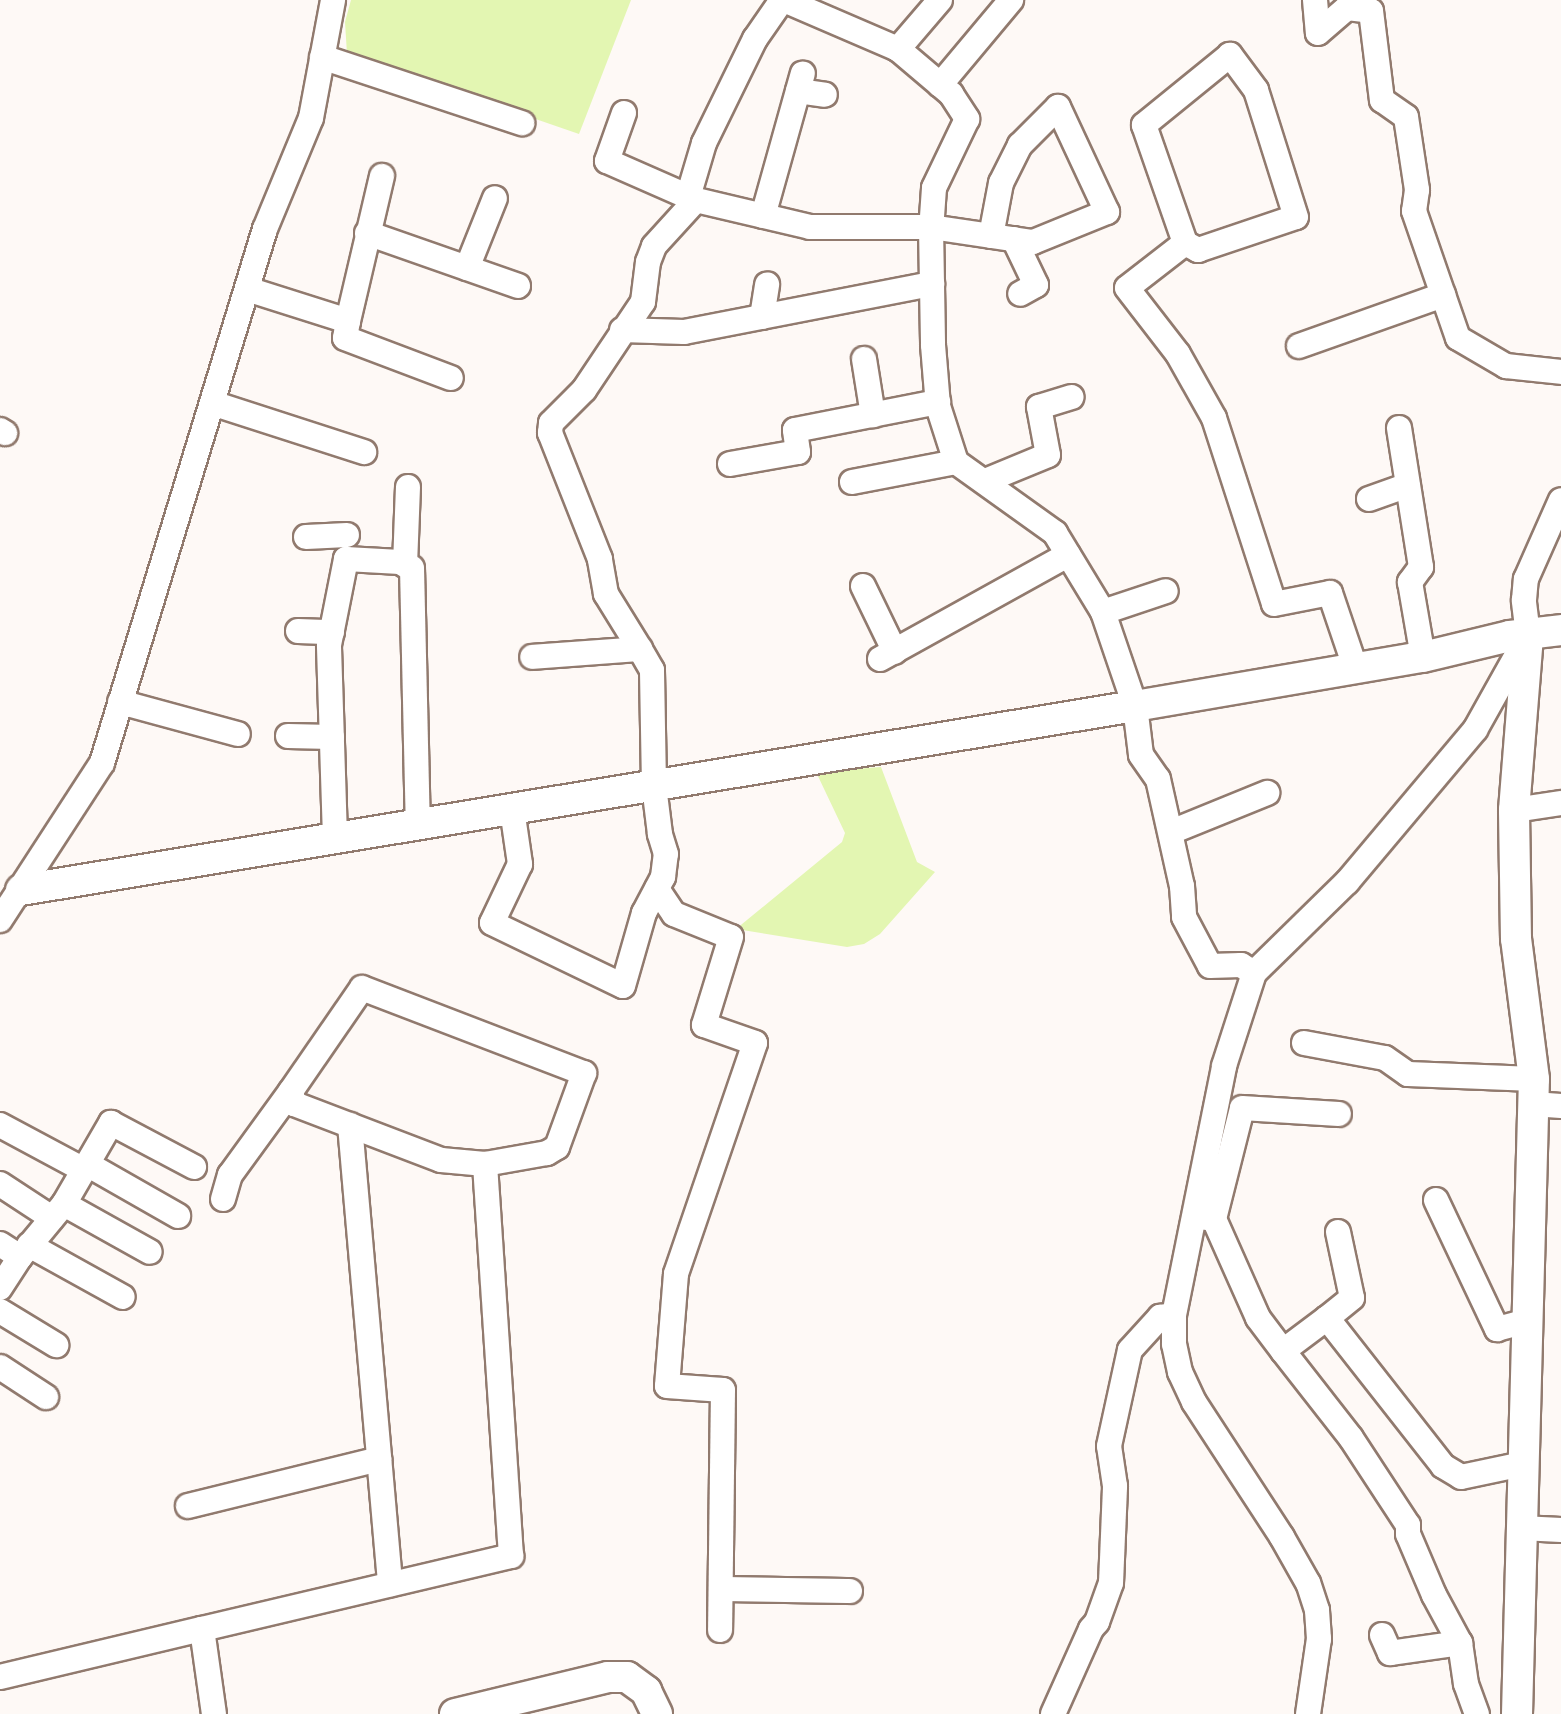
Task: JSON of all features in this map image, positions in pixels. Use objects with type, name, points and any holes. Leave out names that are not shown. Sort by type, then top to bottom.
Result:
[{"type":"street","points":[[0,920],[10,891],[102,763],[265,229],[311,118],[332,0]]},
{"type":"street","points":[[512,809],[520,864],[492,923],[623,986],[645,913],[663,877],[666,854],[660,834],[654,786],[652,670],[607,594],[600,559],[550,433],[551,423],[584,390],[643,302],[648,262],[654,247],[692,198],[704,143],[755,39],[783,0],[898,49],[960,105],[967,119],[934,188],[931,227],[938,402],[956,462],[1055,533],[1103,611],[1135,706],[1141,755],[1158,779],[1171,832],[1184,917],[1210,966],[1241,965],[1254,974]]},
{"type":"street","points":[[898,49],[940,0]]},
{"type":"street","points":[[940,85],[1011,0]]},
{"type":"street","points":[[1315,0],[1318,33],[1347,8],[1371,11],[1382,100],[1406,117],[1417,190],[1414,211],[1458,338],[1506,366],[1561,372]]},
{"type":"street","points":[[1230,55],[1256,90],[1304,214],[1198,250],[1185,243],[1144,125],[1230,55]]},
{"type":"street","points":[[322,57],[522,123]]},
{"type":"street","points":[[763,216],[800,82],[825,95]]},
{"type":"street","points":[[624,113],[607,162],[692,198],[810,227],[931,227],[1003,237],[1033,242],[1107,212],[1058,107],[1020,145],[1001,183],[1003,237],[1036,285],[1020,294]]},
{"type":"street","points":[[382,176],[345,338],[451,378]]},
{"type":"street","points":[[467,268],[495,198]]},
{"type":"street","points":[[367,233],[518,286]]},
{"type":"street","points":[[1185,243],[1127,288],[1178,354],[1214,418],[1274,604],[1330,593],[1355,667]]},
{"type":"street","points":[[762,317],[767,284]]},
{"type":"street","points":[[622,330],[684,332],[932,284]]},
{"type":"street","points":[[247,289],[348,321]]},
{"type":"street","points":[[1299,346],[1443,295]]},
{"type":"street","points":[[864,359],[873,415]]},
{"type":"street","points":[[985,481],[1048,455],[1039,407],[1072,397]]},
{"type":"street","points":[[730,464],[798,452],[795,430],[938,402]]},
{"type":"street","points":[[212,403],[364,452]]},
{"type":"street","points":[[1399,428],[1421,567],[1410,582],[1423,657]]},
{"type":"street","points":[[852,482],[956,462]]},
{"type":"street","points":[[1369,499],[1408,485]]},
{"type":"street","points":[[405,565],[408,487]]},
{"type":"street","points":[[1517,1714],[1527,1321],[1543,1096],[1516,939],[1514,810],[1528,635],[1524,600],[1526,579],[1561,500]]},
{"type":"street","points":[[306,537],[347,537],[412,568],[418,825]]},
{"type":"street","points":[[335,838],[329,645],[347,537]]},
{"type":"street","points":[[863,586],[888,656],[1068,555]]},
{"type":"street","points":[[1103,611],[1166,590]]},
{"type":"street","points":[[10,891],[1135,706],[1423,657],[1510,636],[1561,630]]},
{"type":"street","points":[[298,631],[332,632]]},
{"type":"street","points":[[1477,1714],[1466,1684],[1460,1643],[1434,1595],[1408,1534],[1408,1525],[1351,1438],[1258,1318],[1205,1218],[1224,1066],[1254,974],[1347,882],[1475,730],[1528,635]]},
{"type":"street","points":[[532,657],[640,649]]},
{"type":"street","points":[[120,702],[238,734]]},
{"type":"street","points":[[288,736],[332,737]]},
{"type":"street","points":[[1171,832],[1267,793]]},
{"type":"street","points":[[1514,810],[1561,803]]},
{"type":"street","points":[[657,889],[674,914],[732,937],[704,1024],[755,1043],[676,1274],[667,1386],[723,1390],[720,1630]]},
{"type":"street","points":[[223,1199],[230,1175],[362,988],[584,1073],[557,1147],[547,1153],[485,1164],[441,1160],[294,1104],[291,1091]]},
{"type":"street","points":[[1304,1043],[1385,1058],[1408,1074],[1543,1096]]},
{"type":"street","points":[[1308,1714],[1320,1639],[1317,1610],[1308,1583],[1282,1537],[1194,1402],[1180,1372],[1174,1344],[1174,1315],[1242,1108],[1339,1114]]},
{"type":"street","points":[[0,1289],[17,1249],[58,1211],[111,1123],[194,1167]]},
{"type":"street","points":[[0,1125],[178,1216]]},
{"type":"street","points":[[350,1125],[390,1584]]},
{"type":"street","points":[[0,1677],[511,1556],[485,1164]]},
{"type":"street","points":[[0,1184],[150,1252]]},
{"type":"street","points":[[1434,1210],[1472,1296],[1497,1329],[1527,1321]]},
{"type":"street","points":[[1283,1351],[1352,1298],[1338,1232]]},
{"type":"street","points":[[17,1249],[123,1297]]},
{"type":"street","points":[[0,1311],[56,1345]]},
{"type":"street","points":[[1053,1714],[1091,1629],[1097,1622],[1111,1583],[1115,1486],[1109,1446],[1130,1350],[1160,1317],[1174,1315]]},
{"type":"street","points":[[1327,1318],[1443,1466],[1461,1477],[1523,1464]]},
{"type":"street","points":[[0,1367],[46,1397]]},
{"type":"street","points":[[188,1506],[379,1459]]},
{"type":"street","points":[[1521,1528],[1561,1530]]},
{"type":"street","points":[[721,1589],[850,1591]]},
{"type":"street","points":[[202,1629],[214,1714]]},
{"type":"street","points":[[1389,1653],[1460,1643]]},
{"type":"street","points":[[455,1714],[608,1677],[627,1677],[646,1691],[657,1714]]},
{"type":"green space","points":[[351,0],[631,0],[579,134],[347,54],[345,22]]},
{"type":"green space","points":[[881,767],[917,862],[935,872],[880,934],[864,944],[847,947],[736,929],[842,842],[845,833],[816,772]]}]
